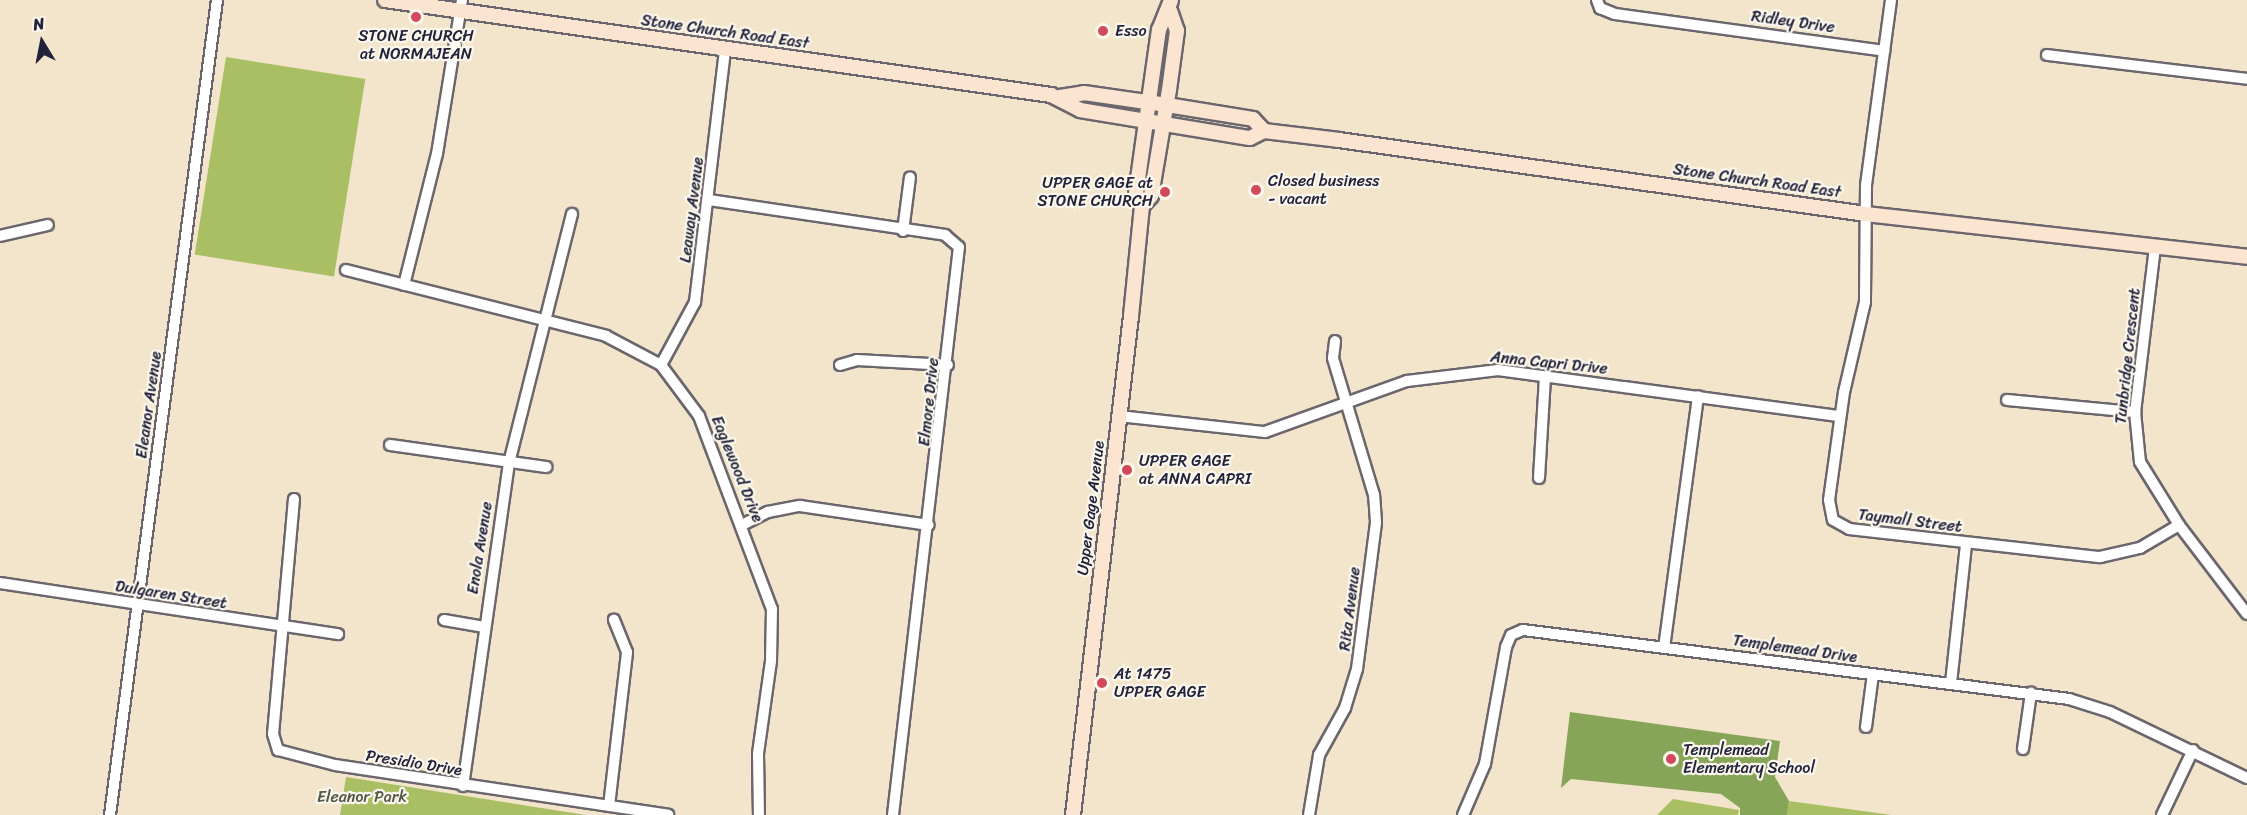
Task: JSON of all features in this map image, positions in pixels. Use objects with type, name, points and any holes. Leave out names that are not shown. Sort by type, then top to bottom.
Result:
[{"type":"main road","name":"Stone Church Road East","points":[[385,0],[461,5],[726,50],[1060,97],[1084,93],[1149,102],[1253,119],[1264,131]]},
{"type":"main road","name":"Upper Gage Avenue","points":[[1072,815],[1142,206],[1136,193],[1159,30],[1170,5]]},
{"type":"main road","name":"Upper Gage Avenue","points":[[1142,206],[1151,196],[1167,105],[1177,31],[1170,5]]},
{"type":"main road","name":"Stone Church Road East","points":[[1060,97],[1080,110],[1250,138],[1264,131],[1866,214],[2247,257]]},
{"type":"street","name":"Eleanor Avenue","points":[[110,815],[217,0]]},
{"type":"street","name":"Ridley Drive","points":[[1597,0],[1600,8],[1615,14],[1884,51]]},
{"type":"street","name":"Taymall Street","points":[[1891,0],[1866,214],[1865,302],[1840,416],[1829,500],[1833,520],[1850,529],[1966,544],[2100,557],[2140,548],[2179,525]]},
{"type":"street","points":[[404,285],[438,154],[461,5]]},
{"type":"street","name":"Leaway Avenue","points":[[661,365],[695,302],[726,50]]},
{"type":"street","points":[[2047,55],[2247,79]]},
{"type":"street","points":[[903,231],[910,177]]},
{"type":"street","name":"Elmore Drive","points":[[709,200],[903,231],[945,235],[959,247],[948,365],[893,815]]},
{"type":"street","name":"Enola Avenue","points":[[464,786],[484,627],[509,463],[572,214]]},
{"type":"street","points":[[0,236],[48,225]]},
{"type":"street","name":"Tunbridge Crescent","points":[[2155,247],[2134,412],[2140,462],[2179,525],[2247,614]]},
{"type":"street","name":"Eaglewood Drive","points":[[346,270],[606,336],[661,365],[699,416],[744,524],[773,628],[758,754],[759,815]]},
{"type":"street","name":"Rita Avenue","points":[[1309,815],[1319,755],[1346,708],[1357,669],[1376,522],[1334,358],[1335,341]]},
{"type":"street","points":[[840,365],[857,360],[948,365]]},
{"type":"street","name":"Anna Capri Drive","points":[[1119,416],[1253,433],[1346,402],[1458,371],[1545,377],[1840,416]]},
{"type":"street","points":[[1539,478],[1545,377]]},
{"type":"street","points":[[1664,648],[1698,396]]},
{"type":"street","points":[[2007,400],[2134,412]]},
{"type":"street","points":[[390,445],[546,467]]},
{"type":"street","name":"Presidio Drive","points":[[294,499],[285,629],[273,735],[278,750],[293,758],[464,786],[668,815]]},
{"type":"street","points":[[744,524],[768,512],[800,506],[929,525]]},
{"type":"street","points":[[1951,683],[1966,544]]},
{"type":"street","name":"Dulgaren Street","points":[[0,583],[285,629],[338,634]]},
{"type":"street","points":[[444,620],[484,627]]},
{"type":"street","points":[[609,806],[627,652],[614,620]]},
{"type":"street","name":"Templemead Drive","points":[[1463,815],[1485,764],[1511,634],[1535,631],[2031,693],[2110,711],[2247,778]]},
{"type":"street","points":[[1866,727],[1873,674]]},
{"type":"street","points":[[2023,749],[2031,693]]},
{"type":"street","points":[[2162,815],[2193,750]]},
{"type":"green space","points":[[226,57],[365,79],[334,277],[195,255]]},
{"type":"green space","name":"Templemead Elementary School","points":[[1570,712],[1780,741],[1775,777],[1789,801],[1787,815],[1740,815],[1740,808],[1721,794],[1571,779],[1561,788]]},
{"type":"green space","name":"Eleanor Park","points":[[346,777],[586,815],[340,815]]},
{"type":"green space","points":[[1673,799],[1739,810],[1738,815],[1657,815]]},
{"type":"green space","points":[[1789,801],[1892,815],[1787,815]]},
{"type":"place","name":"STONE CHURCH at NORMAJEAN","points":[[416,17]]},
{"type":"place","name":"Esso","points":[[1103,31]]},
{"type":"place","name":"Closed business - vacant","points":[[1256,190]]},
{"type":"place","name":"UPPER GAGE at STONE CHURCH","points":[[1165,192]]},
{"type":"place","name":"UPPER GAGE at ANNA CAPRI","points":[[1127,470]]},
{"type":"place","name":"At 1475 UPPER GAGE","points":[[1102,683]]},
{"type":"place","name":"Templemead Elementary School","points":[[1671,759]]}]
